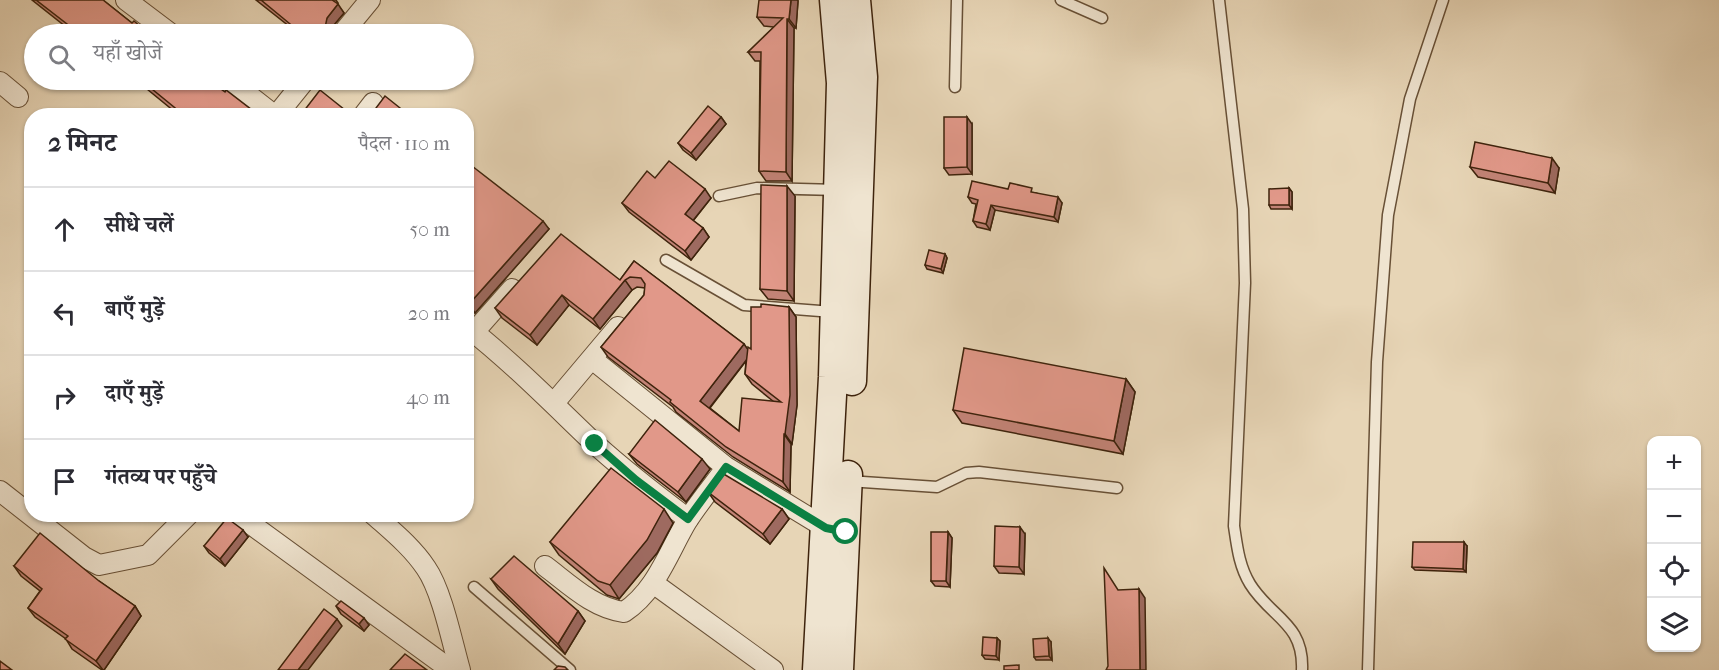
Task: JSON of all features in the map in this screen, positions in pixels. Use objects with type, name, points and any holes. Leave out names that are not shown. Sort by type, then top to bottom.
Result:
[{"type":"main road","points":[[834,0],[841,83],[833,377],[839,670]]},
{"type":"main road","points":[[817,670],[836,530],[848,481],[863,76],[855,0]]},
{"type":"street","points":[[126,0],[158,24]]},
{"type":"street","points":[[348,24],[361,3]]},
{"type":"street","points":[[0,82],[18,97]]},
{"type":"street","points":[[242,90],[266,108]]},
{"type":"street","points":[[282,108],[297,90]]},
{"type":"street","points":[[474,325],[522,278]]},
{"type":"street","points":[[554,404],[627,316]]},
{"type":"street","points":[[474,333],[636,480],[688,519]]},
{"type":"street","points":[[591,359],[726,467],[836,530]]},
{"type":"street","points":[[545,566],[595,603],[609,610],[624,612],[637,604],[653,583],[688,519],[726,467]]},
{"type":"street","points":[[0,491],[24,510]]},
{"type":"street","points":[[39,522],[84,557],[99,565],[148,555],[181,522]]},
{"type":"street","points":[[248,522],[451,670]]},
{"type":"street","points":[[382,522],[413,551],[434,584],[460,670]]},
{"type":"street","points":[[653,583],[773,670]]},
{"type":"lane","points":[[955,87],[957,0]]},
{"type":"lane","points":[[1061,0],[1102,18]]},
{"type":"lane","points":[[1219,0],[1243,209],[1245,283],[1234,526],[1240,562],[1251,586],[1295,633],[1302,654],[1302,670]]},
{"type":"lane","points":[[1368,670],[1377,362],[1388,215],[1410,99],[1443,0]]},
{"type":"lane","points":[[719,196],[757,188],[838,190]]},
{"type":"lane","points":[[666,260],[744,305],[834,312]]},
{"type":"lane","points":[[848,481],[937,487],[966,473],[979,472],[1117,488]]},
{"type":"lane","points":[[474,587],[570,670]]},
{"type":"building","points":[[36,0],[103,0],[132,23],[134,21],[137,24],[67,24]]},
{"type":"building","points":[[261,0],[332,0],[338,4],[327,18],[326,24],[290,24]]},
{"type":"building","points":[[759,0],[791,0],[789,19],[787,19],[786,172],[759,171],[761,52],[748,52],[783,18],[757,17]]},
{"type":"building","points":[[153,90],[222,90],[225,92],[226,90],[250,108],[175,108]]},
{"type":"building","points":[[320,90],[342,108],[306,108]]},
{"type":"building","points":[[385,96],[400,108],[376,108]]},
{"type":"building","points":[[708,106],[721,117],[691,153],[678,143]]},
{"type":"building","points":[[944,117],[967,117],[967,167],[944,168]]},
{"type":"building","points":[[1475,142],[1552,158],[1548,183],[1470,167]]},
{"type":"building","points":[[669,161],[705,189],[685,214],[703,228],[685,251],[622,203],[647,171],[655,178]]},
{"type":"building","points":[[474,168],[543,221],[474,298]]},
{"type":"building","points":[[972,181],[1008,189],[1010,183],[1032,188],[1031,192],[1058,197],[1054,217],[991,205],[986,224],[973,221],[978,200],[968,197]]},
{"type":"building","points":[[761,185],[787,186],[787,291],[760,289]]},
{"type":"building","points":[[1289,188],[1289,205],[1269,205],[1269,189]]},
{"type":"building","points":[[561,234],[620,280],[634,261],[744,344],[700,401],[739,431],[742,398],[781,402],[745,374],[748,347],[751,349],[751,307],[761,307],[761,304],[789,307],[790,395],[784,434],[783,482],[726,447],[670,402],[671,400],[601,347],[644,295],[645,284],[641,278],[630,277],[625,280],[593,319],[562,295],[530,335],[495,308]]},
{"type":"building","points":[[929,250],[945,254],[941,269],[925,265]]},
{"type":"building","points":[[964,348],[1126,379],[1114,441],[953,410]]},
{"type":"building","points":[[655,420],[702,459],[678,492],[629,454]]},
{"type":"building","points":[[611,468],[664,509],[647,540],[610,585],[598,581],[550,542]]},
{"type":"building","points":[[722,473],[782,509],[763,534],[708,492]]},
{"type":"building","points":[[224,522],[232,522],[243,530],[220,559],[204,546]]},
{"type":"building","points":[[995,526],[1020,527],[1019,567],[994,566]]},
{"type":"building","points":[[931,532],[948,532],[946,581],[931,581]]},
{"type":"building","points":[[40,533],[99,581],[135,606],[96,661],[65,639],[68,636],[28,608],[42,589],[14,566]]},
{"type":"building","points":[[1413,542],[1464,542],[1463,569],[1412,567]]},
{"type":"building","points":[[514,556],[578,611],[558,644],[491,579]]},
{"type":"building","points":[[1104,568],[1118,590],[1139,589],[1140,670],[1106,670],[1108,666]]},
{"type":"building","points":[[341,601],[364,618],[359,624],[336,606]]},
{"type":"building","points":[[324,609],[337,619],[298,670],[278,670]]},
{"type":"building","points":[[983,637],[997,638],[996,656],[982,655]]},
{"type":"building","points":[[1048,638],[1049,656],[1034,657],[1033,639]]},
{"type":"building","points":[[405,654],[427,670],[390,670]]},
{"type":"building","points":[[0,661],[12,670],[0,670]]},
{"type":"building","points":[[1019,665],[1019,670],[1004,670],[1004,666]]},
{"type":"building","points":[[558,666],[565,667],[568,670],[554,670]]},
{"type":"route","points":[[595,444],[636,480],[688,519],[726,467],[826,528],[846,532]]}]
